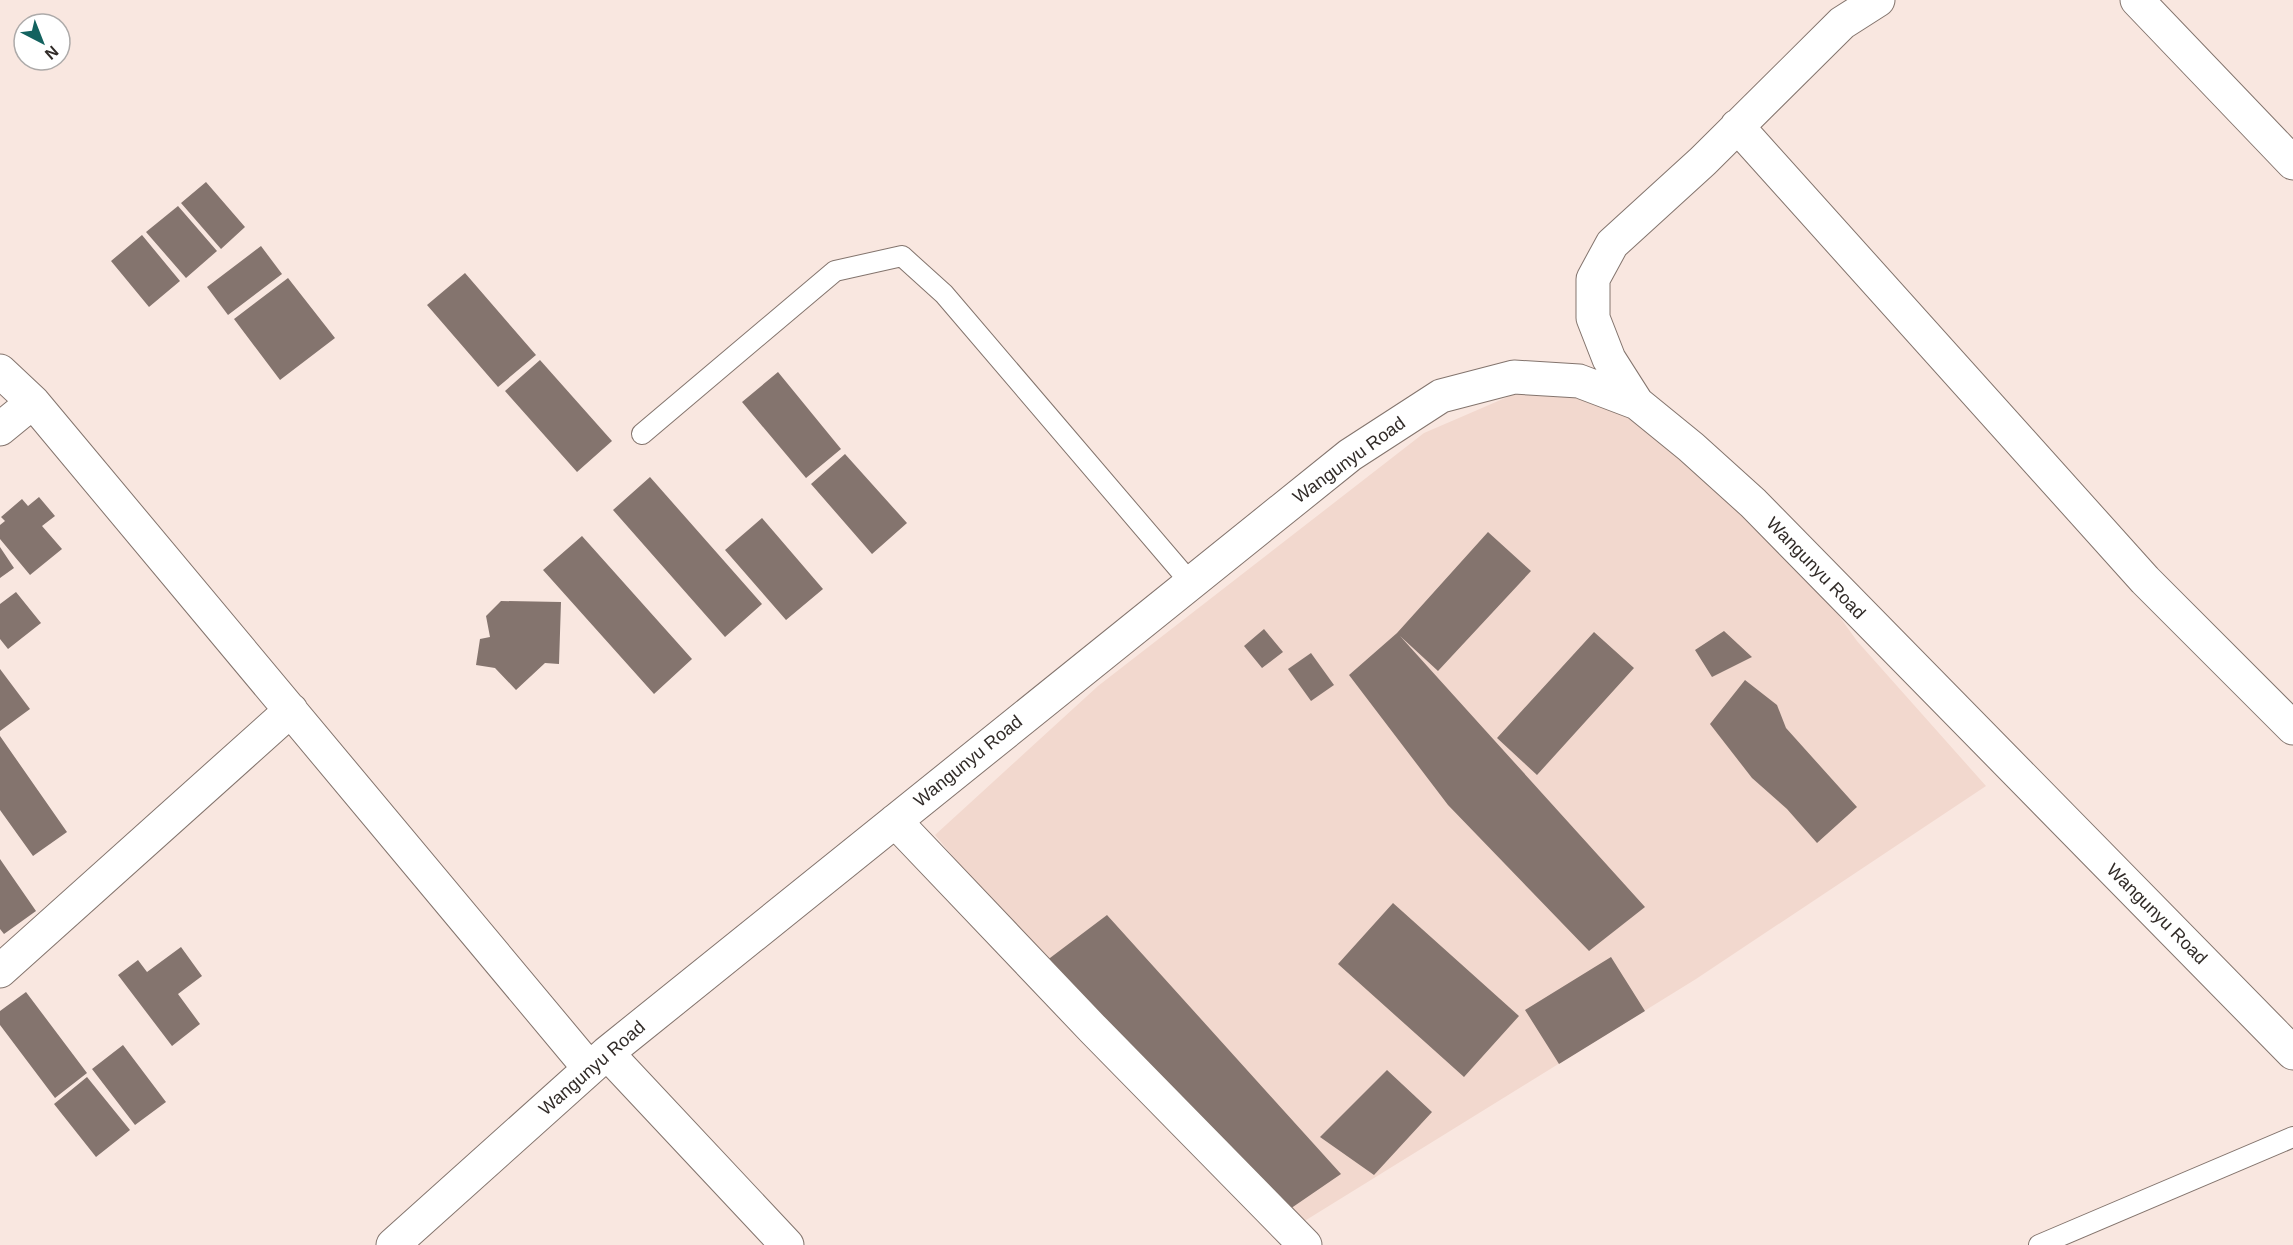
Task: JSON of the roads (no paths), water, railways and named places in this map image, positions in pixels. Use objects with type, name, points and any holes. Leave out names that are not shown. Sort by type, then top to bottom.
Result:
[{"type":"street","points":[[1637,403],[1609,359],[1593,318],[1593,279],[1612,244],[1703,161],[1842,23],[1878,0]]},
{"type":"street","points":[[2137,0],[2293,163]]},
{"type":"street","points":[[1737,126],[2145,580],[2293,728]]},
{"type":"street","points":[[0,371],[33,402],[291,710],[598,1060],[787,1245]]},
{"type":"street","name":"Wangunyu Road","points":[[393,1245],[598,1060],[1350,454],[1442,396],[1514,377],[1579,381],[1637,403],[1691,447],[1752,503],[2293,1053]]},
{"type":"street","points":[[0,429],[33,402]]},
{"type":"street","points":[[0,971],[291,710]]},
{"type":"street","points":[[895,821],[1094,1030],[1305,1245]]},
{"type":"lane","points":[[642,434],[835,272],[902,256],[944,294],[1190,582]]},
{"type":"lane","points":[[2039,1245],[2293,1137]]}]
